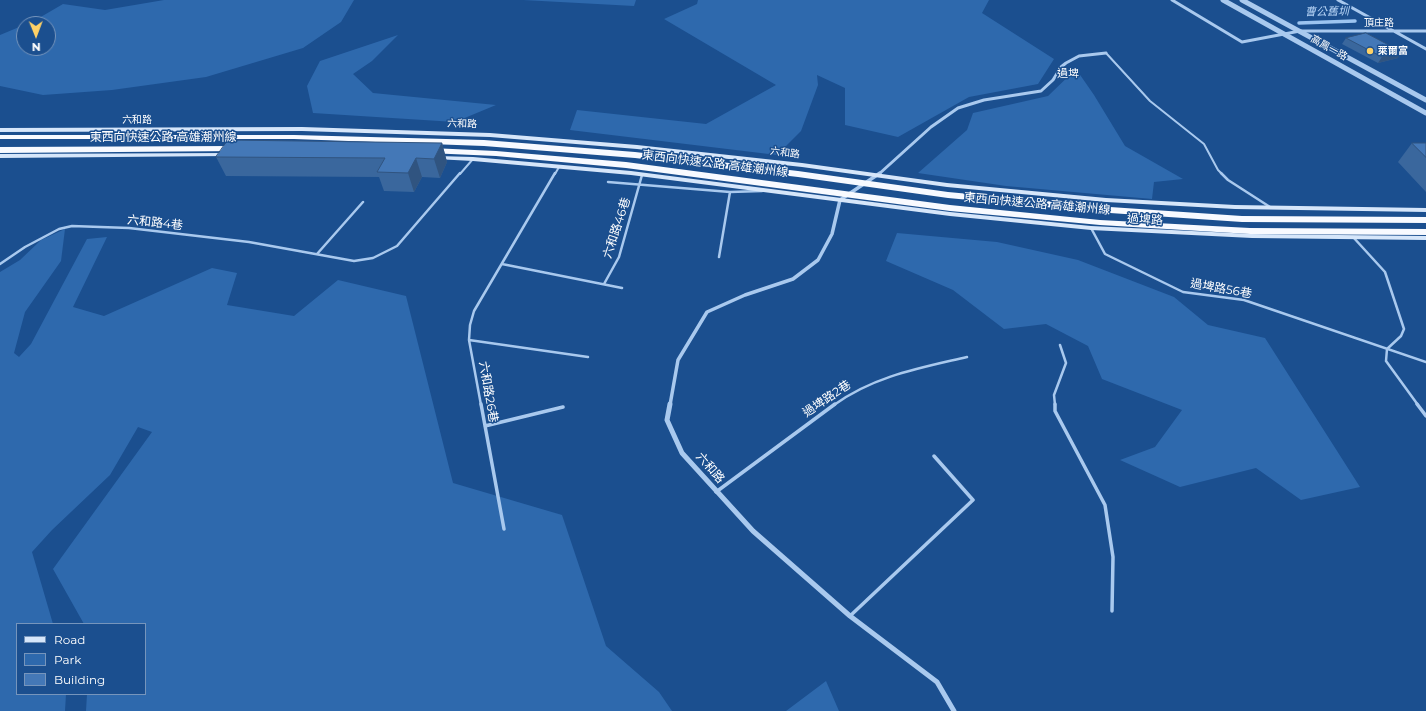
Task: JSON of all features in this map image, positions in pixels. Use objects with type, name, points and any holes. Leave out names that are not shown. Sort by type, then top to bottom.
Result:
[{"type":"highway","name":"東西向快速公路 高雄潮州線","points":[[0,137],[294,137],[484,143],[635,155],[798,174],[948,195],[1110,210],[1242,219],[1426,220]]},
{"type":"highway","name":"東西向快速公路 高雄潮州線","points":[[0,150],[244,152]]},
{"type":"highway","name":"東西向快速公路 高雄潮州線","points":[[424,155],[478,152],[633,166],[949,208],[1112,223],[1250,231],[1426,232]]},
{"type":"main road","name":"六和路","points":[[0,130],[302,129],[490,135],[637,147],[802,165],[877,176]]},
{"type":"main road","points":[[0,156],[244,152]]},
{"type":"main road","points":[[424,155],[642,174],[840,200]]},
{"type":"main road","name":"過埤路","points":[[877,176],[947,185],[1106,200],[1271,208],[1426,210]]},
{"type":"main road","name":"過埤路","points":[[840,200],[1091,228],[1252,236],[1426,238]]},
{"type":"street","name":"頂庄路","points":[[1172,0],[1242,42],[1283,33],[1300,31],[1426,31]]},
{"type":"street","name":"高鳳一路","points":[[1223,0],[1426,113]]},
{"type":"street","name":"高鳳一路","points":[[1242,0],[1426,100]]},
{"type":"street","points":[[1338,0],[1391,31],[1426,49]]},
{"type":"street","points":[[840,200],[877,176],[931,127],[958,108],[984,100],[1020,96],[1041,91],[1053,80],[1061,67],[1066,63],[1080,56],[1106,53]]},
{"type":"street","name":"六和路","points":[[840,200],[832,234],[818,260],[793,279],[744,295],[707,312],[678,360],[667,420],[682,452],[716,492],[753,531],[850,616],[937,682],[954,711]]},
{"type":"lane","points":[[1106,53],[1150,101],[1204,144],[1218,170],[1228,180],[1271,208]]},
{"type":"lane","name":"六和路4巷","points":[[0,264],[25,247],[59,229],[84,226],[129,228],[249,242],[340,259],[363,260],[373,258],[397,246],[473,159]]},
{"type":"lane","name":"六和路26巷","points":[[504,529],[469,340],[470,325],[474,311],[559,166]]},
{"type":"lane","name":"六和路46巷","points":[[604,284],[619,257],[642,174]]},
{"type":"lane","points":[[608,182],[639,186],[730,192],[755,192],[770,190]]},
{"type":"lane","points":[[719,257],[730,192]]},
{"type":"lane","points":[[317,254],[363,202]]},
{"type":"lane","name":"過埤路56巷","points":[[1091,228],[1105,254],[1183,292],[1244,300],[1426,362]]},
{"type":"lane","points":[[1353,237],[1377,261],[1385,272],[1404,329],[1401,336],[1387,349],[1386,361],[1426,416]]},
{"type":"lane","points":[[502,264],[622,288]]},
{"type":"lane","points":[[469,340],[588,357]]},
{"type":"lane","points":[[1060,345],[1066,363],[1054,396],[1055,411],[1105,504],[1113,557],[1112,611]]},
{"type":"lane","name":"過埤路2巷","points":[[716,492],[850,393],[877,380],[900,372],[967,357]]},
{"type":"lane","points":[[485,426],[563,407]]},
{"type":"lane","points":[[850,616],[974,500],[934,456]]},
{"type":"green space","points":[[164,0],[354,0],[341,22],[303,48],[206,77],[112,90],[43,95],[0,86],[0,35],[16,28],[16,56],[56,56],[56,16],[42,16],[63,4],[105,10]]},
{"type":"green space","points":[[523,0],[636,0],[634,6]]},
{"type":"green space","points":[[698,0],[989,0],[982,13],[1054,59],[1038,84],[969,97],[898,137],[845,125],[845,88],[817,75],[818,85],[801,131],[777,155],[570,130],[577,110],[706,124],[776,85],[664,19],[697,4]]},
{"type":"green space","points":[[398,35],[372,61],[353,74],[373,93],[496,105],[455,122],[313,113],[307,86],[320,61]]},
{"type":"green space","points":[[1076,69],[1094,95],[1125,146],[1183,179],[1154,182],[1152,199],[1006,186],[918,173],[967,130],[973,113],[1048,96]]},
{"type":"green space","points":[[65,229],[61,261],[25,312],[14,353],[19,357],[31,344],[87,239],[107,237],[73,307],[104,316],[212,268],[237,273],[227,305],[294,316],[338,280],[406,296],[453,483],[562,515],[606,646],[659,692],[672,711],[86,711],[87,695],[146,695],[146,623],[83,623],[53,569],[152,432],[138,427],[110,475],[52,530],[32,552],[53,623],[16,623],[16,695],[66,695],[65,711],[0,711],[0,272],[20,260],[41,240]]},
{"type":"green space","points":[[897,233],[997,242],[1078,260],[1174,297],[1208,325],[1265,338],[1360,487],[1301,500],[1256,468],[1180,487],[1120,460],[1155,447],[1182,410],[1102,379],[1088,346],[1046,324],[1004,329],[953,290],[886,261]]},
{"type":"green space","points":[[826,681],[839,711],[786,711]]},
{"type":"building","points":[[1366,33],[1402,52],[1382,57],[1346,38]]},
{"type":"building","points":[[228,140],[442,143],[434,159],[416,158],[408,173],[377,172],[385,158],[216,157]]},
{"type":"building","points":[[1412,143],[1426,143],[1426,157]]},
{"type":"waterway","name":"曹公舊圳","points":[[1299,23],[1355,21]]},
{"type":"place","name":"萊爾富","points":[[1370,51]]},
{"type":"district","name":"過埤","points":[[1068,74]]}]
